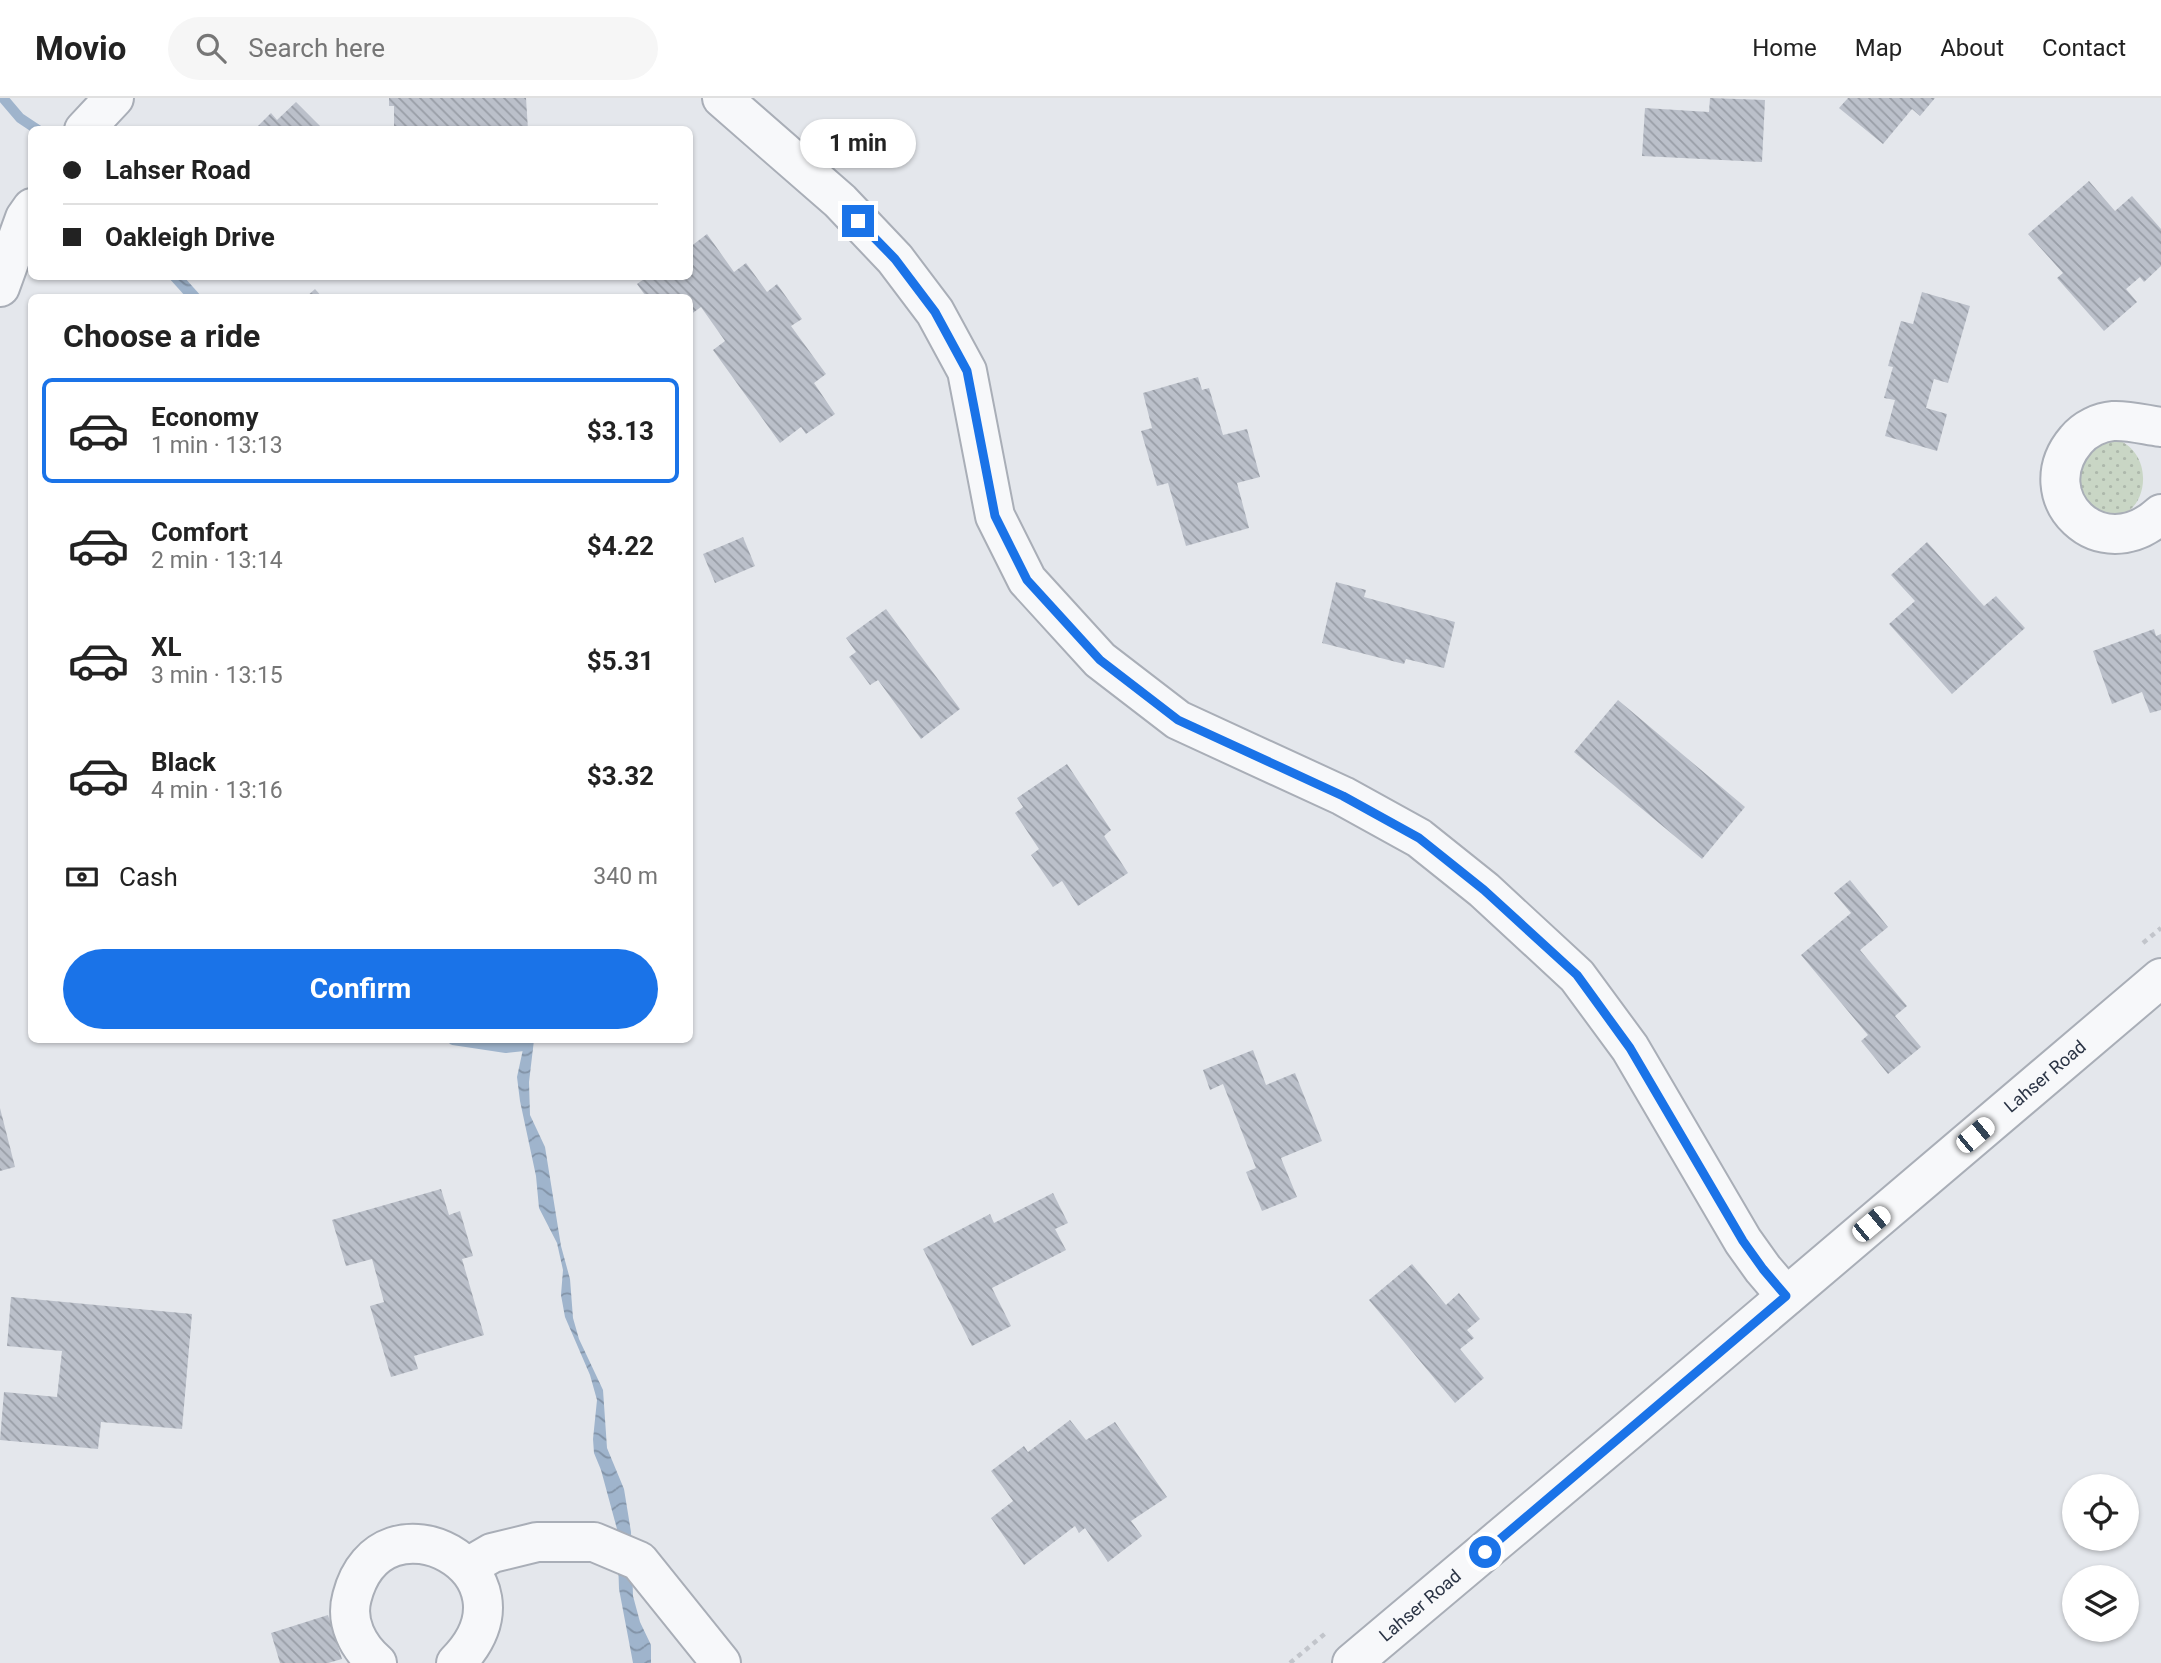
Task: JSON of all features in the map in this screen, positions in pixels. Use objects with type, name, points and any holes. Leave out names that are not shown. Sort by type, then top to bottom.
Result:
[{"type":"street","points":[[88,126],[114,98]]},
{"type":"street","points":[[722,98],[840,201],[895,259],[935,312],[967,371],[995,516],[1027,580],[1100,660],[1178,720],[1343,796],[1419,838],[1484,890],[1577,975],[1630,1048],[1743,1241],[1786,1296]]},
{"type":"street","points":[[0,287],[28,214]]},
{"type":"street","points":[[2161,427],[2114,421],[2095,425],[2080,435],[2067,450],[2061,468],[2060,486],[2067,504],[2078,519],[2094,530],[2111,535],[2130,534],[2147,527],[2161,514]]},
{"type":"street","name":"Lahser Road","points":[[1352,1663],[2161,978]]},
{"type":"street","points":[[468,1567],[492,1553],[537,1542],[594,1542],[639,1561],[721,1663]]},
{"type":"street","points":[[377,1663],[360,1646],[352,1626],[350,1604],[355,1583],[368,1564],[386,1550],[407,1544],[430,1544],[450,1553],[468,1567],[479,1586],[483,1607],[480,1629],[471,1648],[456,1663]]},
{"type":"green space","points":[[2112,438],[2127,445],[2137,457],[2142,471],[2143,485],[2139,499],[2131,509],[2119,515],[2102,513],[2082,499],[2078,475],[2079,460],[2083,455]]},
{"type":"water","points":[[171,280],[187,280],[199,294],[183,294]]},
{"type":"water","points":[[524,1043],[534,1043],[529,1082],[530,1115],[545,1147],[561,1246],[570,1279],[573,1318],[579,1339],[603,1390],[607,1448],[624,1489],[631,1532],[633,1596],[640,1622],[651,1645],[651,1663],[633,1663],[619,1589],[617,1529],[594,1453],[597,1400],[590,1375],[565,1317],[561,1295],[563,1270],[557,1243],[539,1208],[536,1176],[517,1077]]},
{"type":"building","points":[[389,98],[526,98],[528,126],[394,126],[394,106],[389,106]]},
{"type":"building","points":[[1710,98],[1765,100],[1762,162],[1642,156],[1645,108],[1709,112]]},
{"type":"building","points":[[1848,98],[1935,98],[1920,116],[1912,109],[1883,144],[1839,108]]},
{"type":"building","points":[[296,102],[320,126],[258,126],[271,113],[277,120]]},
{"type":"building","points":[[2089,181],[2115,211],[2132,196],[2161,229],[2161,266],[2144,282],[2140,277],[2126,289],[2137,302],[2104,331],[2057,278],[2063,273],[2028,234]]},
{"type":"building","points":[[707,234],[734,272],[746,263],[767,292],[777,284],[802,319],[791,326],[826,374],[814,383],[835,414],[806,434],[801,427],[780,443],[713,350],[725,341],[701,307],[693,313],[693,294],[644,294],[637,284],[642,280],[693,280],[693,245]]},
{"type":"building","points":[[1922,292],[1970,306],[1948,383],[1934,379],[1926,408],[1947,414],[1937,451],[1885,436],[1895,400],[1884,398],[1893,367],[1888,366],[1901,321],[1913,324]]},
{"type":"building","points":[[1198,377],[1202,390],[1209,388],[1223,435],[1247,429],[1260,477],[1237,483],[1249,528],[1186,546],[1168,483],[1157,486],[1141,431],[1152,428],[1143,393]]},
{"type":"building","points":[[743,537],[755,566],[715,583],[703,554]]},
{"type":"building","points":[[1927,542],[1984,606],[1996,596],[2025,628],[1952,694],[1889,624],[1915,601],[1891,575]]},
{"type":"building","points":[[1336,582],[1366,590],[1364,597],[1455,622],[1444,668],[1406,659],[1404,664],[1322,643]]},
{"type":"building","points":[[886,609],[960,709],[921,739],[878,680],[870,685],[849,657],[856,652],[846,638]]},
{"type":"building","points":[[2154,629],[2156,636],[2161,634],[2161,710],[2150,713],[2142,692],[2112,704],[2093,651]]},
{"type":"building","points":[[1618,700],[1745,807],[1702,859],[1574,752]]},
{"type":"building","points":[[1067,764],[1111,830],[1104,836],[1128,873],[1078,906],[1062,881],[1053,887],[1031,855],[1039,849],[1015,813],[1023,807],[1017,798]]},
{"type":"building","points":[[1850,880],[1888,927],[1860,950],[1907,1006],[1895,1016],[1921,1047],[1888,1074],[1861,1041],[1868,1035],[1801,955],[1851,913],[1834,893]]},
{"type":"building","points":[[1253,1050],[1266,1085],[1295,1073],[1322,1141],[1281,1158],[1297,1197],[1262,1211],[1246,1172],[1256,1168],[1223,1084],[1210,1090],[1203,1070]]},
{"type":"building","points":[[0,1108],[15,1167],[0,1171]]},
{"type":"building","points":[[441,1189],[449,1215],[460,1211],[473,1256],[462,1259],[484,1335],[414,1356],[418,1369],[391,1377],[370,1306],[384,1302],[372,1259],[346,1266],[332,1220]]},
{"type":"building","points":[[1053,1193],[1068,1223],[1055,1229],[1066,1250],[992,1288],[1011,1326],[972,1346],[923,1249],[990,1214],[994,1223]]},
{"type":"building","points":[[1412,1264],[1446,1305],[1459,1293],[1480,1319],[1467,1330],[1474,1338],[1460,1349],[1484,1378],[1455,1403],[1369,1300]]},
{"type":"building","points":[[11,1297],[192,1314],[182,1429],[101,1422],[98,1449],[0,1440],[4,1392],[57,1397],[62,1351],[7,1346]]},
{"type":"building","points":[[1070,1420],[1086,1440],[1115,1422],[1167,1497],[1131,1521],[1142,1536],[1108,1562],[1085,1528],[1079,1533],[1075,1526],[1024,1565],[991,1518],[1013,1501],[991,1471],[1024,1446],[1028,1452]]},
{"type":"building","points":[[328,1615],[342,1659],[328,1663],[280,1663],[271,1633]]},
{"type":"waterway","points":[[3,98],[20,118],[32,126]]},
{"type":"waterway","points":[[473,1043],[506,1048],[524,1046]]},
{"type":"route","points":[[858,221],[895,259],[935,312],[967,371],[995,516],[1027,580],[1100,660],[1178,720],[1343,796],[1419,838],[1484,890],[1577,975],[1630,1048],[1743,1241],[1786,1296],[1485,1552]]}]
